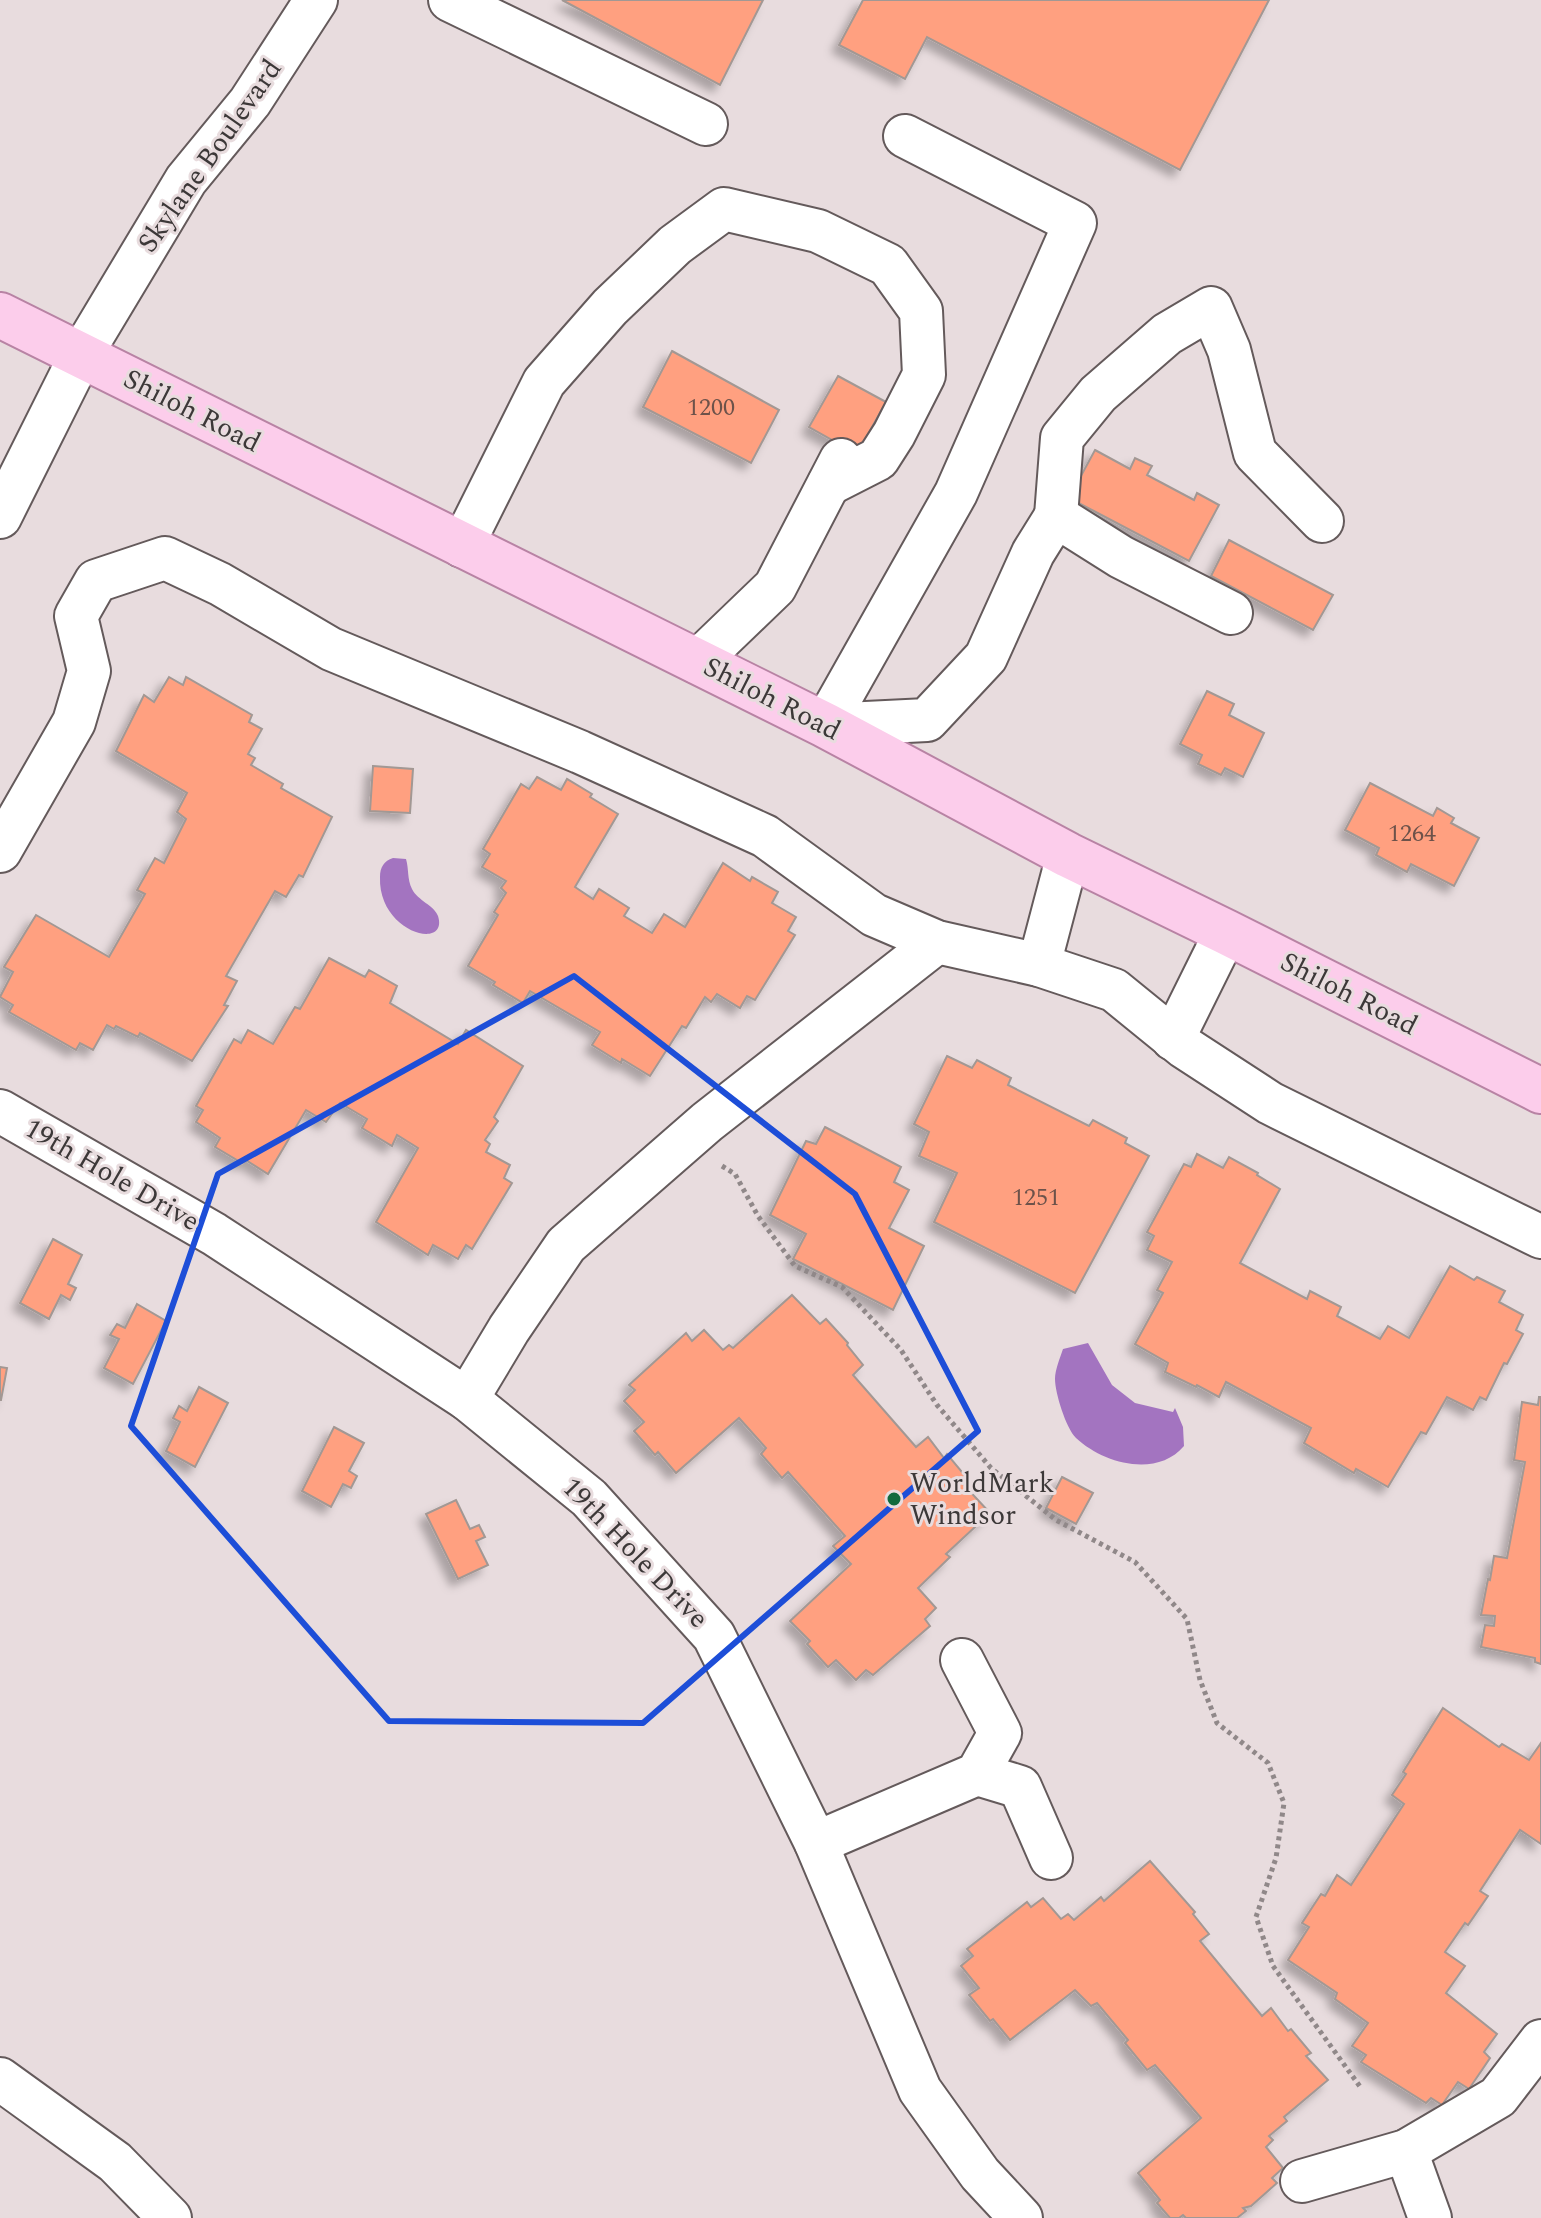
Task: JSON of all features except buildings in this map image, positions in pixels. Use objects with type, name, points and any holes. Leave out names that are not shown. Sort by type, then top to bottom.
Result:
[{"type":"main road","name":"Shiloh Road","points":[[0,315],[825,725],[1068,855],[1541,1091]]},
{"type":"street","name":"Skylane Boulevard","points":[[0,517],[81,355],[186,180],[250,102],[316,0]]},
{"type":"street","points":[[450,0],[706,124]]},
{"type":"street","points":[[825,725],[956,493],[1075,223],[905,136]]},
{"type":"street","points":[[462,546],[544,382],[610,307],[642,276],[675,245],[724,209],[818,231],[888,265],[921,311],[924,375],[878,459],[836,470],[775,587],[697,662]]},
{"type":"street","points":[[825,725],[927,720],[986,657],[1033,553],[1056,516],[1062,438],[1109,384],[1167,334],[1211,308],[1229,350],[1255,453],[1322,521]]},
{"type":"street","points":[[1056,516],[1121,557],[1231,613]]},
{"type":"street","points":[[0,851],[74,722],[89,671],[76,616],[96,581],[165,558],[220,584],[331,649],[580,752],[765,836],[874,915],[937,942],[1039,965],[1114,990],[1173,1039],[1270,1103],[1541,1237]]},
{"type":"street","points":[[1039,965],[1068,855]]},
{"type":"street","points":[[1173,1039],[1226,932]]},
{"type":"street","points":[[467,1399],[509,1329],[566,1245],[684,1142],[937,942]]},
{"type":"street","name":"19th Hole Drive","points":[[0,1111],[214,1234],[467,1399],[589,1498],[714,1636],[816,1843],[920,2090],[980,2174],[1021,2218]]},
{"type":"street","points":[[816,1843],[977,1774],[1000,1733],[962,1660]]},
{"type":"street","points":[[977,1774],[1020,1787],[1051,1858]]},
{"type":"street","points":[[1302,2181],[1406,2151],[1498,2097],[1541,2041]]},
{"type":"street","points":[[0,2079],[115,2162],[170,2218]]},
{"type":"street","points":[[1406,2151],[1430,2218]]},
{"type":"path","points":[[684,1142],[735,1174],[758,1216],[795,1266],[842,1287],[862,1308],[901,1350],[937,1405],[991,1468],[1056,1520],[1135,1562],[1187,1619],[1200,1680],[1217,1723],[1268,1763],[1284,1803],[1276,1858],[1256,1917],[1273,1966],[1361,2088]]},
{"type":"highlighted area","points":[[574,976],[855,1194],[978,1431],[643,1723],[389,1721],[131,1426],[218,1174]]},
{"type":"shaded area","points":[[393,858],[406,859],[412,889],[436,912],[439,927],[433,933],[412,931],[390,912],[382,896],[380,873],[385,863]]},
{"type":"shaded area","points":[[1088,1343],[1112,1385],[1135,1403],[1173,1412],[1175,1408],[1183,1427],[1184,1446],[1173,1456],[1160,1462],[1130,1464],[1101,1455],[1072,1433],[1059,1401],[1056,1372],[1063,1349]]},
{"type":"place","name":"WorldMark Windsor","points":[[894,1499]]}]
